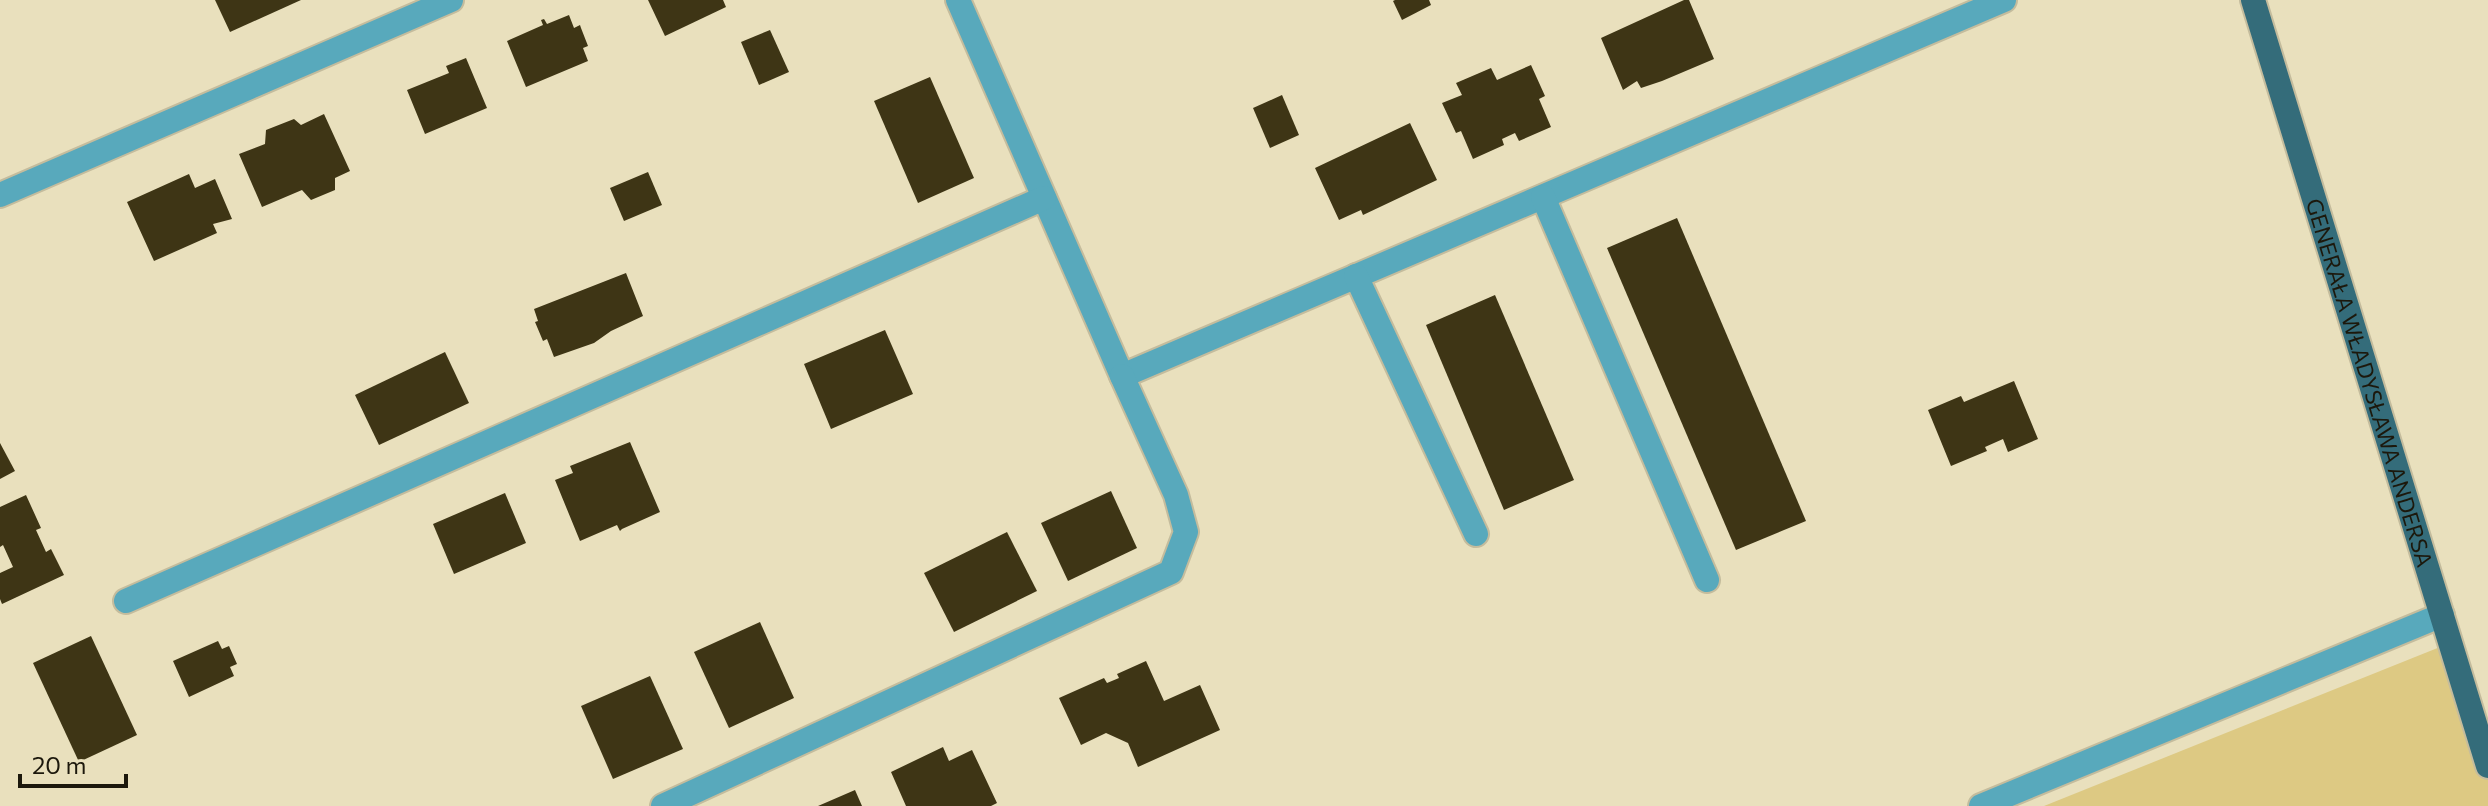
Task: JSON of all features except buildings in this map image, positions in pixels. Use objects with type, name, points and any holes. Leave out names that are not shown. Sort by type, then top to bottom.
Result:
[{"type":"main road","name":"GENERAŁA WŁADYSŁAWA ANDERSA","points":[[2253,0],[2488,766]]},
{"type":"street","points":[[0,195],[451,0]]},
{"type":"street","points":[[663,806],[1171,572],[1186,532],[1176,495],[958,0]]},
{"type":"street","points":[[1122,376],[2004,0]]},
{"type":"street","points":[[1543,197],[1707,580]]},
{"type":"street","points":[[126,601],[1044,198]]},
{"type":"street","points":[[1356,276],[1476,534]]},
{"type":"street","points":[[1981,806],[2442,615]]},
{"type":"shaded area","points":[[2450,643],[2488,765],[2488,806],[2044,806]]}]
